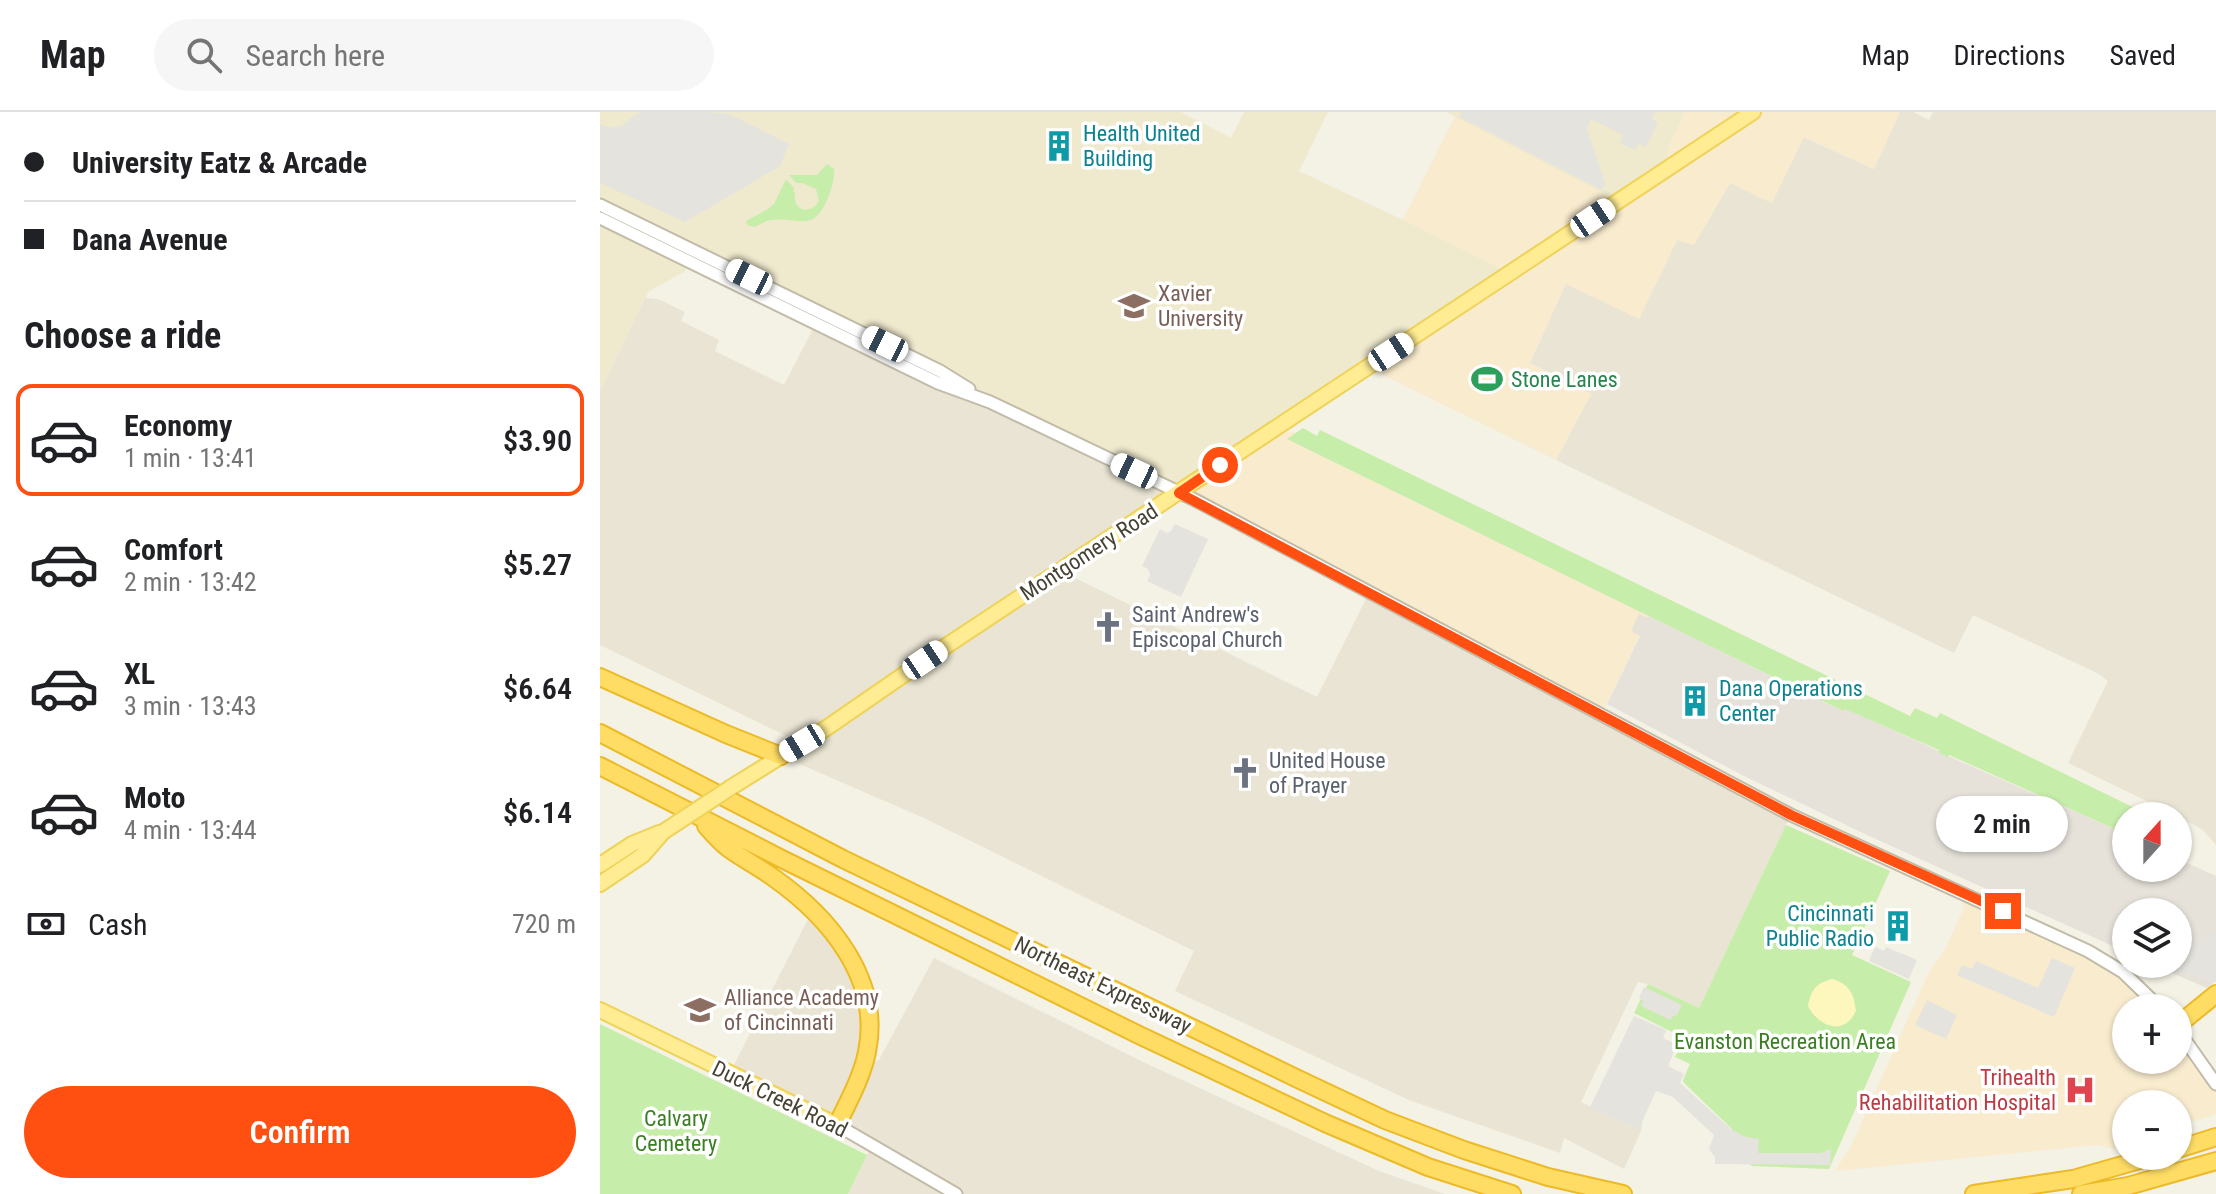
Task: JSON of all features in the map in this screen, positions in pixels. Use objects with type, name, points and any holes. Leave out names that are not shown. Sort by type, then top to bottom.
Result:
[{"type":"highway","points":[[600,677],[781,756]]},
{"type":"highway","name":"Northeast Expressway","points":[[600,733],[843,859],[1385,1120],[1548,1177],[1623,1194]]},
{"type":"highway","name":"Northeast Expressway","points":[[600,766],[1139,1035],[1325,1123],[1428,1167],[1512,1194]]},
{"type":"highway","points":[[697,817],[726,846],[775,879],[820,916],[834,932],[855,967],[866,1001],[868,1051],[837,1125]]},
{"type":"highway","points":[[2192,1015],[2216,994]]},
{"type":"highway","points":[[2192,1145],[2216,1137]]},
{"type":"highway","points":[[2081,1194],[2128,1186],[2216,1161]]},
{"type":"highway","points":[[1974,1194],[2073,1179],[2112,1168]]},
{"type":"main road","name":"Montgomery Road","points":[[600,865],[632,844],[663,832],[781,756],[1753,112]]},
{"type":"main road","name":"Montgomery Road","points":[[600,884],[643,855],[663,832]]},
{"type":"main road","name":"Duck Creek Road","points":[[601,1010],[837,1125]]},
{"type":"street","points":[[600,205],[940,371],[990,402]]},
{"type":"street","points":[[600,218],[938,383],[990,402],[1179,493],[1791,815],[2088,951],[2123,972],[2146,994]]},
{"type":"street","points":[[2192,1048],[2216,1084]]},
{"type":"street","name":"Duck Creek Road","points":[[837,1125],[956,1194]]},
{"type":"shaded area","name":"Xavier University","points":[[600,112],[1181,112],[1231,138],[1244,112],[1328,112],[1299,171],[1508,273],[1179,493],[697,251],[684,272],[649,291],[600,391]]},
{"type":"shaded area","points":[[1446,112],[1685,112],[1668,151],[1667,167],[1619,201]]},
{"type":"shaded area","points":[[1461,112],[1655,112],[1652,119],[1658,123],[1646,147],[1638,143],[1635,150],[1620,143],[1623,135],[1591,119],[1587,129],[1605,183],[1602,190],[1459,117]]},
{"type":"shaded area","points":[[1685,112],[1900,112],[1874,169],[1804,137],[1772,203],[1730,183],[1694,245],[1677,240],[1639,319],[1566,284],[1530,363],[1591,394],[1556,460],[1383,375],[1374,363],[1507,273],[1403,220],[1455,116],[1619,200],[1667,167],[1668,151]]},
{"type":"shaded area","points":[[1900,112],[1913,112],[1929,120],[1933,112],[2216,112],[2216,845],[2203,830],[2192,824],[2192,802],[2149,802],[2068,763],[2108,681],[2097,673],[1973,615],[1954,653],[1556,460],[1591,394],[1530,363],[1566,283],[1639,319],[1677,240],[1694,245],[1730,183],[1772,203],[1803,137],[1874,169]]},
{"type":"shaded area","points":[[636,114],[729,114],[789,144],[780,166],[685,222],[600,183],[600,124],[611,128],[623,125]]},
{"type":"shaded area","points":[[645,298],[658,299],[685,312],[681,321],[719,340],[715,351],[784,385],[816,323],[1179,493],[1065,569],[1069,575],[1317,697],[1369,593],[1791,815],[1699,1008],[1638,982],[1581,1102],[1641,1131],[1624,1169],[1564,1138],[1560,1153],[1409,1100],[1175,991],[1194,951],[924,818],[781,756],[801,743],[600,645],[600,391]]},
{"type":"shaded area","points":[[1280,426],[1651,612],[1601,715],[1179,493]]},
{"type":"shaded area","points":[[1175,524],[1208,539],[1181,597],[1147,581],[1150,575],[1148,569],[1142,566],[1160,529],[1167,533]]},
{"type":"shaded area","points":[[1639,614],[1649,616],[1842,711],[1844,708],[2112,828],[2112,882],[2192,882],[2192,865],[2216,876],[2216,981],[2207,988],[2184,978],[2192,978],[2192,898],[2112,898],[2112,946],[1867,835],[1742,775],[1607,704],[1640,636],[1631,631]]},
{"type":"shaded area","points":[[1962,892],[2088,951],[2112,970],[2112,978],[2122,978],[2142,994],[2112,994],[2112,1074],[2192,1074],[2192,1050],[2216,1084],[2216,1114],[2192,1122],[2192,1090],[2112,1090],[2112,1149],[2097,1145],[1835,1171],[1851,1146],[1928,974],[1945,949],[1963,910]]},
{"type":"shaded area","points":[[813,909],[861,983],[864,1066],[879,1060],[934,958],[1141,1061],[1379,1171],[1445,1194],[848,1194],[872,1145],[730,1073]]},
{"type":"shaded area","points":[[2209,932],[2216,935],[2216,980],[2212,983],[2192,974],[2192,947],[2197,936],[2206,940]]},
{"type":"shaded area","points":[[1875,947],[1884,951],[1886,947],[1917,960],[1909,979],[1869,961]]},
{"type":"shaded area","points":[[2052,958],[2075,968],[2054,1017],[1957,975],[1962,965],[1972,969],[1976,961],[2038,988]]},
{"type":"shaded area","points":[[1644,987],[1682,1005],[1677,1015],[1670,1020],[1641,1006],[1643,1001],[1639,997]]},
{"type":"shaded area","points":[[1927,1000],[1957,1015],[1946,1039],[1915,1025]]},
{"type":"shaded area","points":[[1634,1016],[1666,1030],[1663,1038],[1677,1045],[1668,1066],[1684,1074],[1680,1083],[1732,1130],[1759,1139],[1758,1153],[1821,1153],[1831,1149],[1830,1165],[1715,1164],[1715,1157],[1709,1149],[1714,1135],[1673,1097],[1656,1091],[1641,1131],[1590,1107]]},
{"type":"green space","points":[[827,164],[834,169],[833,181],[827,200],[816,217],[804,221],[772,220],[754,227],[747,225],[746,221],[774,204],[786,179],[794,188],[799,207],[807,210],[815,206],[819,201],[816,189],[796,183],[789,175],[817,175]]},
{"type":"green space","points":[[1303,428],[1317,436],[1320,430],[1910,716],[1915,708],[1937,718],[1940,713],[2122,802],[2112,802],[2112,828],[1845,709],[1843,711],[1287,439]]},
{"type":"green space","name":"Evanston Recreation Area","points":[[1786,825],[1890,871],[1852,955],[1911,982],[1829,1169],[1752,1166],[1726,1142],[1732,1129],[1684,1083],[1690,1064],[1675,1057],[1684,1038],[1634,1013],[1648,984],[1699,1008]]},
{"type":"green space","name":"Calvary Cemetery","points":[[600,1024],[867,1155],[848,1194],[600,1194]]},
{"type":"sand","points":[[1832,979],[1850,990],[1856,1011],[1848,1022],[1836,1026],[1819,1020],[1808,1006],[1815,988]]},
{"type":"place","name":"Health United Building","points":[[1059,146]]},
{"type":"place","name":"Xavier University","points":[[1134,306]]},
{"type":"place","name":"Stone Lanes","points":[[1487,379]]},
{"type":"place","name":"Saint Andrew's Episcopal Church","points":[[1108,627]]},
{"type":"place","name":"Dana Operations Center","points":[[1695,701]]},
{"type":"place","name":"United House of Prayer","points":[[1245,773]]},
{"type":"place","name":"Cincinnati Public Radio","points":[[1898,926]]},
{"type":"place","name":"Alliance Academy of Cincinnati","points":[[700,1010]]},
{"type":"place","name":"Trihealth Rehabilitation Hospital","points":[[2080,1090]]},
{"type":"route","points":[[1220,465],[1179,493],[1791,815],[2003,911]]}]
